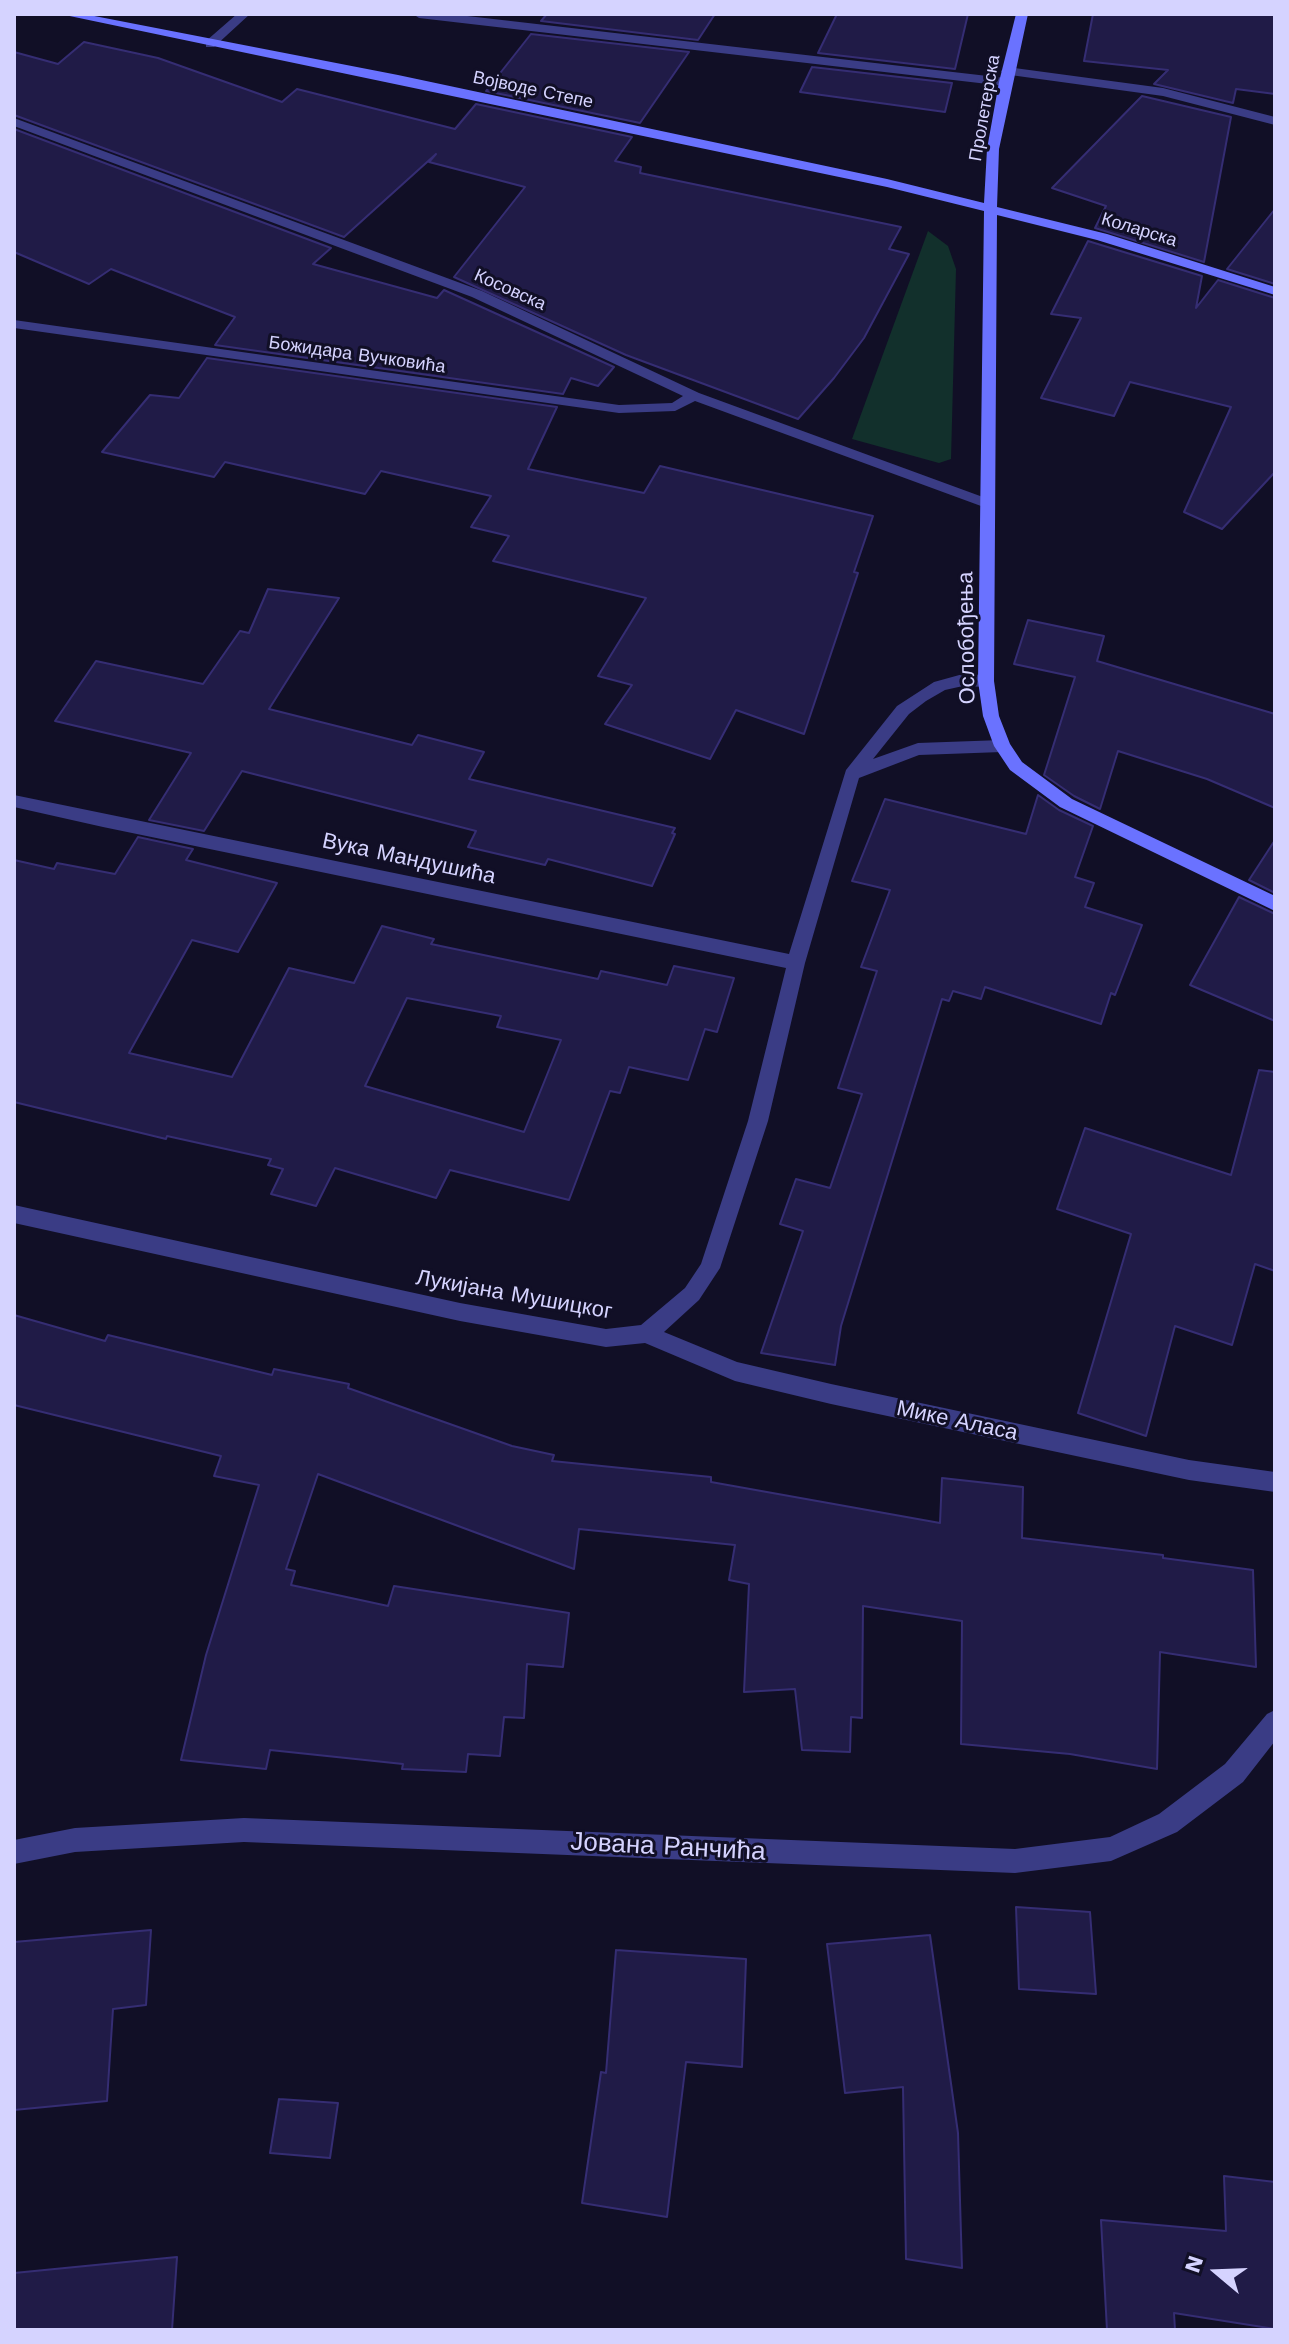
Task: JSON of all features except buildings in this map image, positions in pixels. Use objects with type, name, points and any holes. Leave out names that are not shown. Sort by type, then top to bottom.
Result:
[{"type":"street","name":"Војводе Степе","points":[[66,14],[398,79],[991,208]]},
{"type":"street","points":[[210,44],[244,14]]},
{"type":"street","points":[[419,14],[1163,92],[1275,121]]},
{"type":"street","name":"Пролетерска","points":[[991,208],[993,149],[1006,76],[1022,14]]},
{"type":"street","name":"Косовска","points":[[14,122],[477,294],[694,396],[986,503]]},
{"type":"street","name":"Коларска","points":[[991,208],[1102,237],[1275,291]]},
{"type":"street","name":"Ослобођења","points":[[991,208],[986,681],[991,716],[1002,746],[1016,766],[1066,803],[1275,904]]},
{"type":"street","name":"Божидара Вучковића","points":[[14,324],[619,409],[675,407],[694,396]]},
{"type":"street","points":[[646,1334],[692,1294],[710,1268],[758,1121],[796,963],[852,774],[903,710],[920,697],[940,686],[963,680],[986,681]]},
{"type":"street","points":[[852,774],[918,749],[1002,746]]},
{"type":"street","name":"Вука Мандушића","points":[[14,801],[796,963]]},
{"type":"street","name":"Лукијана Мушицког","points":[[14,1214],[475,1315],[606,1338],[646,1334]]},
{"type":"street","name":"Мике Аласа","points":[[646,1334],[735,1371],[1189,1470],[1275,1482]]},
{"type":"street","name":"Јована Ранчића","points":[[14,1852],[75,1840],[244,1830],[1015,1861],[1111,1849],[1168,1823],[1234,1773],[1275,1722]]},
{"type":"green space","points":[[928,231],[948,246],[956,269],[951,459],[939,463],[852,439]]}]
